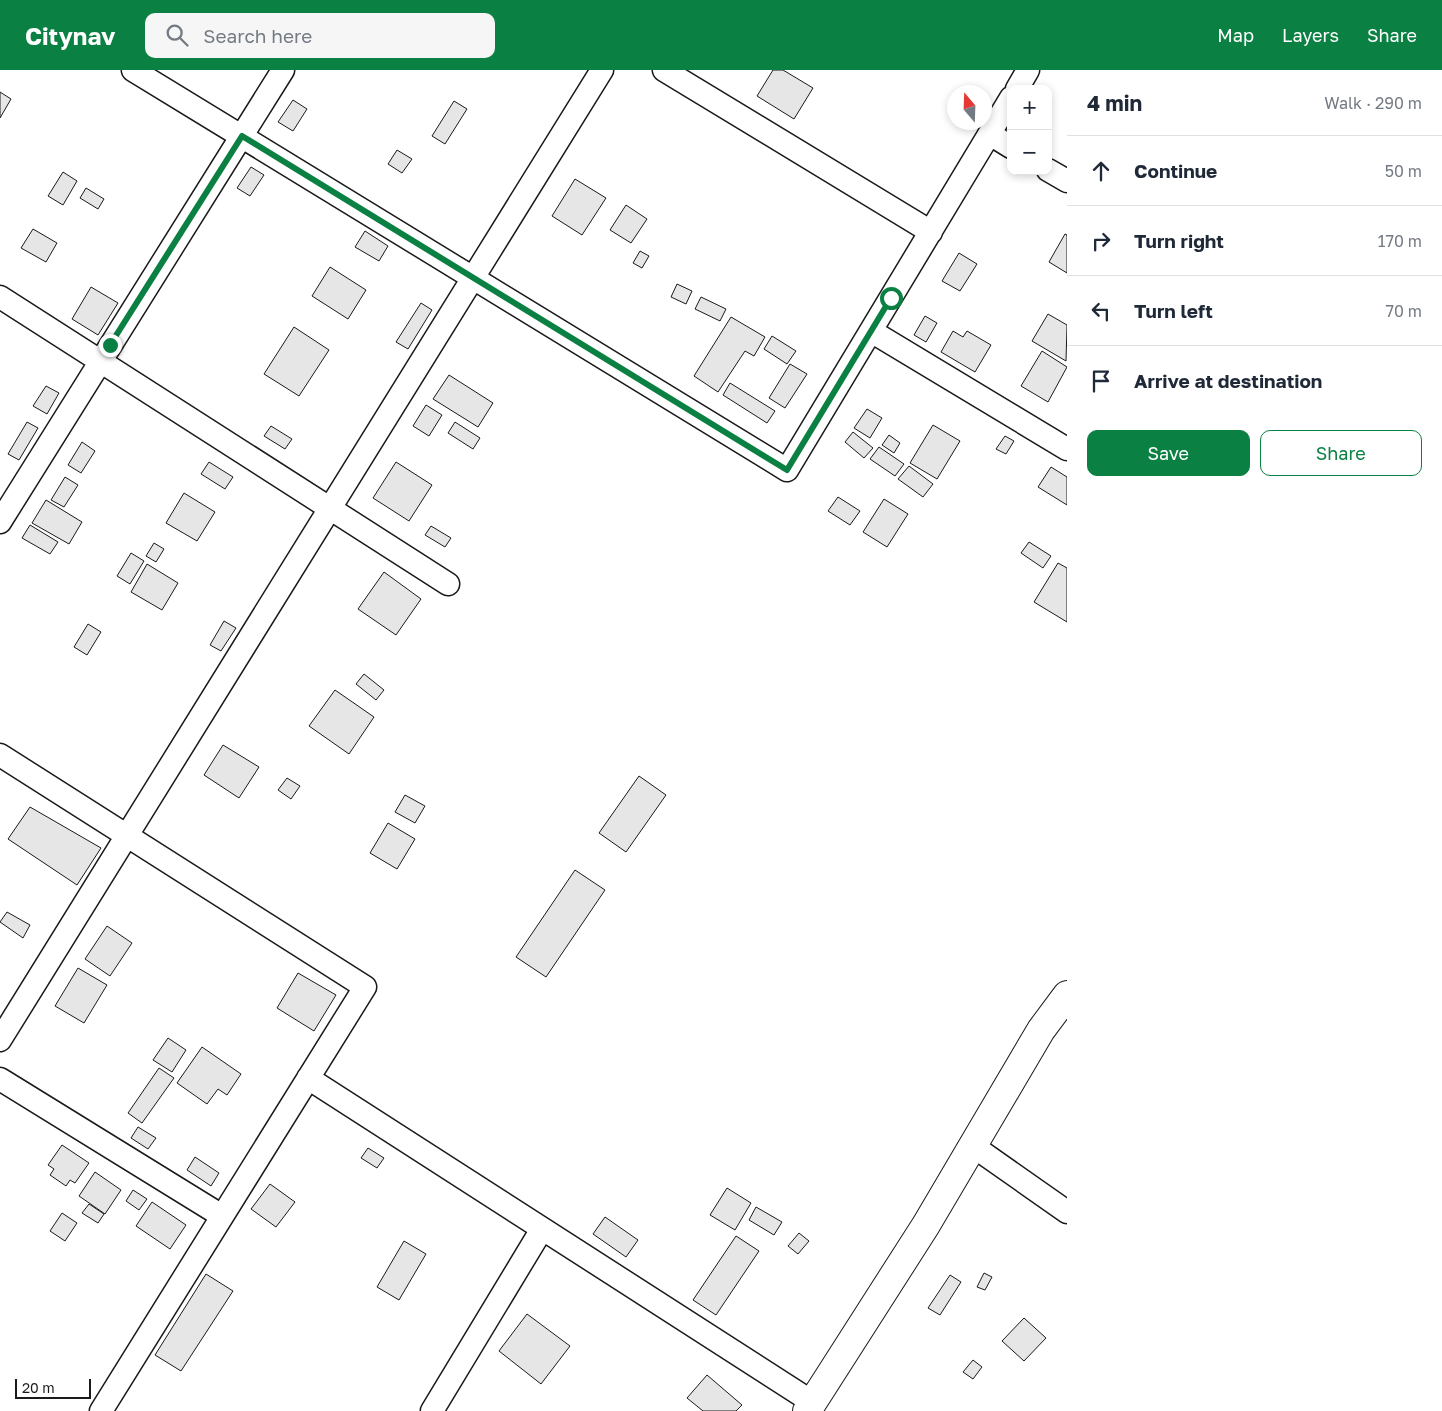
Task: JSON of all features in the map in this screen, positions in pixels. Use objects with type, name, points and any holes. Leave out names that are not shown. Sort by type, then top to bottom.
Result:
[{"type":"main road","points":[[809,1407],[926,1225],[1041,1030],[1067,995]]},
{"type":"street","points":[[133,70],[787,470],[1007,105]]},
{"type":"street","points":[[0,522],[283,70]]},
{"type":"street","points":[[0,1040],[602,70]]},
{"type":"street","points":[[664,70],[931,232]]},
{"type":"street","points":[[1019,85],[1028,70]]},
{"type":"street","points":[[990,134],[1007,145]]},
{"type":"street","points":[[1052,172],[1067,181]]},
{"type":"street","points":[[0,297],[448,584]]},
{"type":"street","points":[[871,330],[1067,449]]},
{"type":"street","points":[[0,755],[364,988],[101,1411]]},
{"type":"street","points":[[308,1078],[542,1229],[809,1407]]},
{"type":"street","points":[[0,1079],[222,1216]]},
{"type":"street","points":[[972,1146],[1067,1212]]},
{"type":"street","points":[[432,1411],[542,1229]]},
{"type":"building","points":[[773,70],[783,70],[813,88],[794,119],[757,96]]},
{"type":"building","points":[[0,92],[11,99],[0,118]]},
{"type":"building","points":[[293,100],[307,109],[293,131],[278,122]]},
{"type":"building","points":[[454,101],[467,109],[445,144],[432,136]]},
{"type":"building","points":[[397,150],[412,159],[402,173],[388,164]]},
{"type":"building","points":[[251,167],[264,175],[250,196],[237,188]]},
{"type":"building","points":[[63,172],[77,181],[63,205],[48,196]]},
{"type":"building","points":[[575,179],[606,198],[582,235],[552,216]]},
{"type":"building","points":[[86,188],[104,199],[98,209],[80,198]]},
{"type":"building","points":[[626,205],[647,219],[631,243],[610,230]]},
{"type":"building","points":[[33,229],[57,243],[46,262],[21,248]]},
{"type":"building","points":[[365,231],[388,246],[379,261],[355,247]]},
{"type":"building","points":[[1065,234],[1067,235],[1067,273],[1049,262]]},
{"type":"building","points":[[640,251],[649,256],[642,268],[633,263]]},
{"type":"building","points":[[959,253],[977,264],[960,291],[942,281]]},
{"type":"building","points":[[330,267],[366,290],[348,319],[312,296]]},
{"type":"building","points":[[677,284],[692,291],[686,304],[671,297]]},
{"type":"building","points":[[91,287],[118,303],[98,335],[72,319]]},
{"type":"building","points":[[701,297],[726,309],[720,321],[695,309]]},
{"type":"building","points":[[421,303],[432,310],[408,349],[396,342]]},
{"type":"building","points":[[1048,314],[1067,325],[1066,361],[1032,341]]},
{"type":"building","points":[[925,316],[937,323],[926,342],[914,335]]},
{"type":"building","points":[[731,317],[765,337],[754,356],[745,351],[718,392],[694,376]]},
{"type":"building","points":[[294,327],[329,350],[299,396],[264,374]]},
{"type":"building","points":[[953,331],[963,337],[967,331],[991,345],[975,372],[941,352]]},
{"type":"building","points":[[772,336],[796,351],[787,364],[764,349]]},
{"type":"building","points":[[1042,351],[1067,367],[1048,402],[1021,386]]},
{"type":"building","points":[[790,364],[807,374],[785,408],[769,398]]},
{"type":"building","points":[[449,375],[493,403],[478,427],[433,399]]},
{"type":"building","points":[[730,383],[775,411],[767,423],[723,395]]},
{"type":"building","points":[[46,386],[59,393],[47,414],[33,406]]},
{"type":"building","points":[[426,405],[442,415],[429,436],[413,426]]},
{"type":"building","points":[[867,409],[882,418],[870,438],[854,428]]},
{"type":"building","points":[[27,422],[38,428],[19,460],[8,454]]},
{"type":"building","points":[[455,422],[480,438],[473,449],[448,433]]},
{"type":"building","points":[[933,425],[960,441],[937,479],[910,463]]},
{"type":"building","points":[[271,426],[292,439],[285,449],[264,436]]},
{"type":"building","points":[[853,432],[873,448],[864,458],[845,442]]},
{"type":"building","points":[[889,435],[900,443],[894,453],[882,445]]},
{"type":"building","points":[[1005,436],[1014,441],[1006,454],[996,449]]},
{"type":"building","points":[[82,442],[95,451],[81,473],[68,465]]},
{"type":"building","points":[[879,447],[904,464],[895,476],[870,459]]},
{"type":"building","points":[[209,462],[233,477],[225,489],[201,474]]},
{"type":"building","points":[[396,462],[432,485],[409,521],[373,498]]},
{"type":"building","points":[[909,466],[933,484],[923,497],[898,479]]},
{"type":"building","points":[[1051,467],[1067,477],[1067,505],[1038,487]]},
{"type":"building","points":[[65,477],[78,485],[64,507],[51,500]]},
{"type":"building","points":[[184,493],[215,512],[197,541],[166,523]]},
{"type":"building","points":[[838,497],[860,511],[850,525],[828,511]]},
{"type":"building","points":[[884,499],[908,514],[887,547],[863,532]]},
{"type":"building","points":[[46,500],[82,522],[69,544],[32,523]]},
{"type":"building","points":[[30,525],[58,542],[50,554],[22,538]]},
{"type":"building","points":[[431,526],[451,538],[445,547],[425,535]]},
{"type":"building","points":[[1029,542],[1051,556],[1043,568],[1021,553]]},
{"type":"building","points":[[154,543],[164,549],[156,562],[146,556]]},
{"type":"building","points":[[131,553],[144,561],[130,584],[117,576]]},
{"type":"building","points":[[1058,563],[1067,568],[1067,622],[1034,602]]},
{"type":"building","points":[[147,564],[178,583],[162,610],[131,592]]},
{"type":"building","points":[[384,572],[421,599],[396,635],[358,609]]},
{"type":"building","points":[[224,621],[236,628],[221,651],[210,645]]},
{"type":"building","points":[[88,624],[101,632],[87,655],[74,647]]},
{"type":"building","points":[[364,674],[384,690],[376,700],[356,684]]},
{"type":"building","points":[[335,690],[374,717],[349,754],[309,726]]},
{"type":"building","points":[[223,745],[259,767],[239,798],[204,775]]},
{"type":"building","points":[[639,776],[666,795],[626,852],[599,833]]},
{"type":"building","points":[[287,778],[300,786],[291,799],[278,790]]},
{"type":"building","points":[[405,795],[425,806],[415,823],[395,812]]},
{"type":"building","points":[[30,807],[101,848],[77,885],[8,839]]},
{"type":"building","points":[[388,823],[415,839],[397,869],[370,853]]},
{"type":"building","points":[[575,870],[605,890],[546,977],[516,957]]},
{"type":"building","points":[[7,912],[30,925],[23,938],[0,922]]},
{"type":"building","points":[[107,926],[132,943],[110,976],[85,959]]},
{"type":"building","points":[[78,968],[107,985],[84,1023],[55,1006]]},
{"type":"building","points":[[298,973],[336,995],[314,1031],[277,1008]]},
{"type":"building","points":[[168,1038],[186,1050],[172,1072],[153,1060]]},
{"type":"building","points":[[202,1047],[241,1074],[227,1095],[218,1089],[207,1104],[177,1083]]},
{"type":"building","points":[[159,1068],[174,1078],[142,1123],[128,1113]]},
{"type":"building","points":[[138,1127],[156,1138],[148,1149],[131,1138]]},
{"type":"building","points":[[62,1145],[89,1163],[75,1183],[70,1180],[66,1186],[50,1175],[54,1169],[48,1165]]},
{"type":"building","points":[[368,1148],[384,1158],[377,1168],[361,1158]]},
{"type":"building","points":[[195,1157],[219,1173],[211,1186],[187,1170]]},
{"type":"building","points":[[95,1172],[121,1190],[105,1214],[79,1196]]},
{"type":"building","points":[[270,1184],[295,1202],[276,1227],[251,1209]]},
{"type":"building","points":[[727,1188],[751,1203],[735,1230],[710,1215]]},
{"type":"building","points":[[133,1190],[147,1199],[139,1210],[126,1201]]},
{"type":"building","points":[[152,1202],[186,1225],[170,1249],[136,1226]]},
{"type":"building","points":[[89,1204],[104,1214],[98,1223],[82,1213]]},
{"type":"building","points":[[756,1207],[782,1222],[774,1235],[749,1220]]},
{"type":"building","points":[[62,1213],[77,1223],[65,1241],[50,1231]]},
{"type":"building","points":[[605,1217],[638,1240],[626,1257],[593,1234]]},
{"type":"building","points":[[799,1233],[809,1241],[798,1254],[788,1246]]},
{"type":"building","points":[[736,1236],[759,1251],[716,1315],[693,1300]]},
{"type":"building","points":[[404,1241],[426,1254],[399,1300],[377,1287]]},
{"type":"building","points":[[984,1273],[992,1277],[985,1290],[977,1287]]},
{"type":"building","points":[[206,1274],[233,1291],[181,1371],[155,1355]]},
{"type":"building","points":[[950,1275],[961,1282],[940,1315],[928,1308]]},
{"type":"building","points":[[527,1314],[570,1346],[541,1384],[499,1351]]},
{"type":"building","points":[[1024,1318],[1046,1338],[1024,1361],[1002,1341]]},
{"type":"building","points":[[973,1360],[982,1367],[973,1379],[963,1372]]},
{"type":"building","points":[[707,1375],[742,1405],[736,1411],[703,1411],[687,1398]]},
{"type":"route","points":[[110,345],[242,136],[787,470],[891,298]]}]
